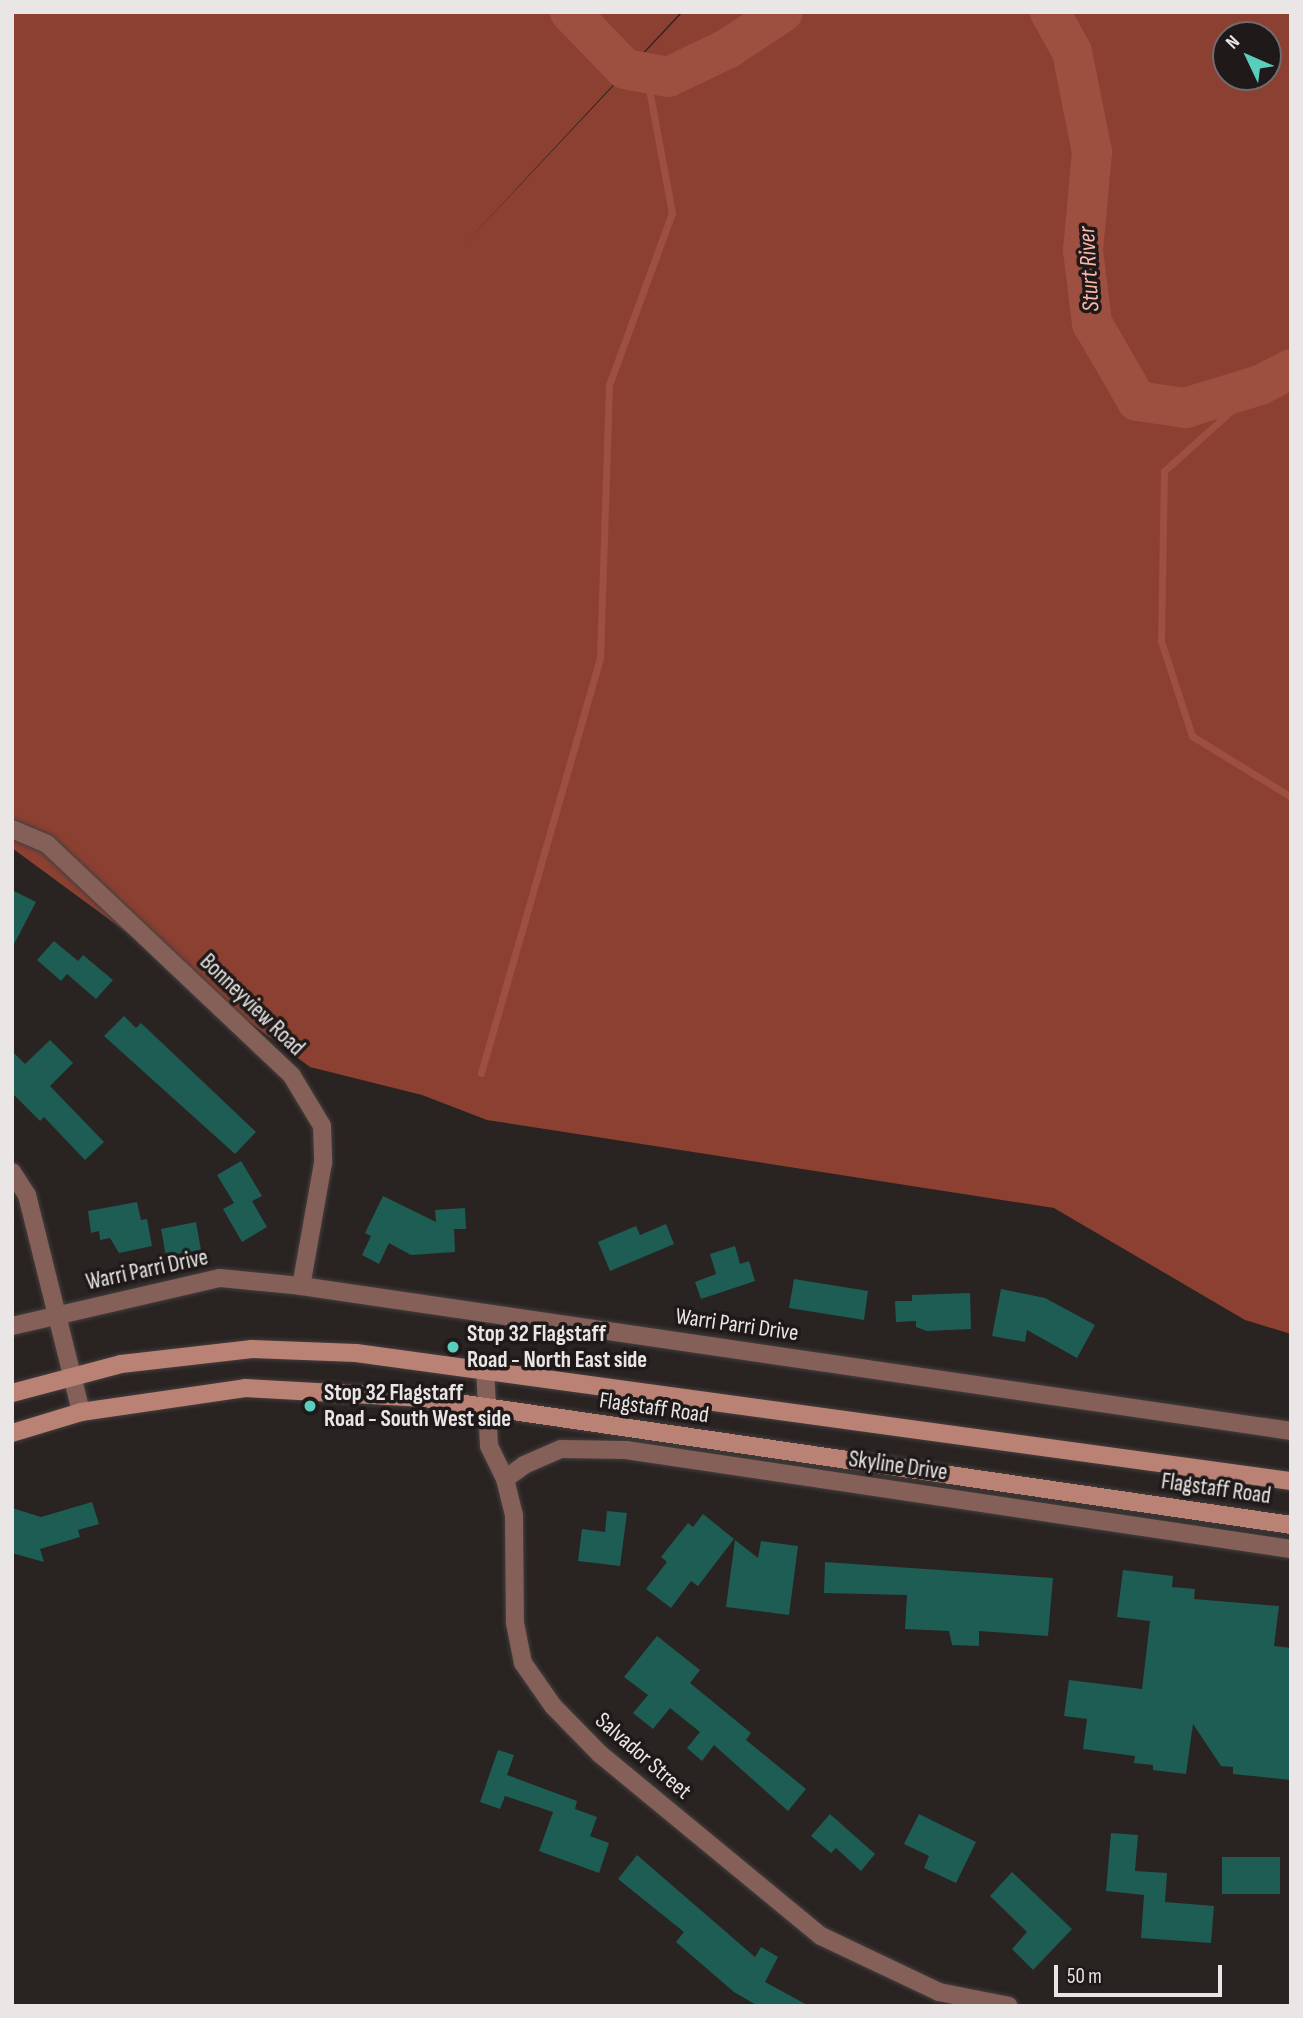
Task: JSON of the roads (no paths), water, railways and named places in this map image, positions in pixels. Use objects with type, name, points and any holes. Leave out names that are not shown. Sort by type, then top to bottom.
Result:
[{"type":"main road","name":"Flagstaff Road","points":[[12,1393],[121,1364],[252,1349],[356,1353],[485,1367],[1291,1480]]},
{"type":"main road","name":"Flagstaff Road","points":[[12,1433],[81,1412],[245,1388],[424,1398],[1291,1525]]},
{"type":"street","name":"Bonneyview Road","points":[[12,829],[47,844],[292,1076],[322,1126],[322,1175],[301,1286]]},
{"type":"street","points":[[12,1172],[27,1195],[81,1412]]},
{"type":"street","name":"Warri Parri Drive","points":[[12,1326],[220,1278],[301,1286],[1291,1431]]},
{"type":"street","name":"Salvador Street","points":[[485,1367],[489,1446],[505,1479],[514,1516],[515,1623],[523,1663],[553,1706],[600,1754],[821,1936],[939,1992],[1009,2006]]},
{"type":"street","name":"Skyline Drive","points":[[505,1479],[524,1465],[561,1449],[626,1450],[1291,1549]]},
{"type":"waterway","name":"Sturt River","points":[[570,12],[625,69],[668,77],[727,49],[783,12]]},
{"type":"waterway","name":"Sturt River","points":[[1050,12],[1072,52],[1092,152],[1083,250],[1092,323],[1137,401],[1185,408],[1260,385],[1291,369]]},
{"type":"waterway","points":[[481,1073],[600,658],[609,385],[672,213],[646,73]]},
{"type":"waterway","points":[[1260,385],[1164,471],[1161,641],[1192,736],[1291,797]]},
{"type":"place","name":"Stop 32 Flagstaff Road - North East side","points":[[453,1347]]},
{"type":"place","name":"Stop 32 Flagstaff Road - South West side","points":[[310,1406]]}]
